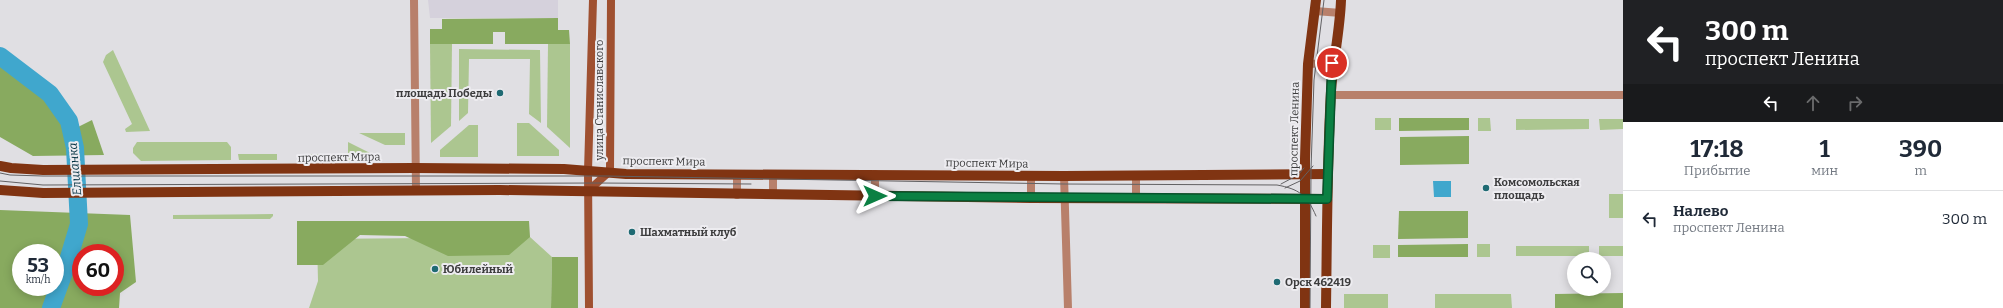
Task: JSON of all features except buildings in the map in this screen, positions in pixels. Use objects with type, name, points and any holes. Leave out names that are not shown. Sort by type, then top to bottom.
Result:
[{"type":"main road","name":"улица Станиславского","points":[[589,308],[588,171],[593,0]]},
{"type":"main road","name":"улица Станиславского","points":[[588,191],[610,172],[611,0]]},
{"type":"main road","name":"проспект Ленина","points":[[1305,308],[1305,175],[1308,64],[1316,0]]},
{"type":"main road","points":[[1326,308],[1327,174],[1332,63],[1341,0]]},
{"type":"main road","name":"проспект Мира","points":[[0,166],[43,170],[416,168],[588,171],[626,174],[876,174],[1031,176],[1327,174]]},
{"type":"main road","points":[[0,190],[43,193],[588,191],[737,195],[1327,199]]},
{"type":"street","points":[[414,0],[416,191]]},
{"type":"street","points":[[1315,11],[1340,13]]},
{"type":"street","points":[[1308,64],[1332,63]]},
{"type":"street","points":[[1331,95],[1623,95]]},
{"type":"street","points":[[737,174],[737,195]]},
{"type":"street","points":[[773,174],[773,195]]},
{"type":"street","points":[[875,196],[876,174]]},
{"type":"street","points":[[1031,176],[1031,198]]},
{"type":"street","points":[[1064,176],[1068,308]]},
{"type":"street","points":[[1136,176],[1136,198]]},
{"type":"shaded area","points":[[428,0],[558,0],[558,18],[430,18]]},
{"type":"green space","points":[[558,18],[558,30],[569,30],[570,44],[505,44],[505,32],[493,32],[493,44],[430,44],[430,29],[442,29],[442,19]]},
{"type":"green space","points":[[430,44],[452,44],[451,126],[431,143]]},
{"type":"green space","points":[[548,44],[570,44],[570,148],[547,127]]},
{"type":"green space","points":[[459,49],[540,50],[541,123],[529,114],[530,59],[469,59],[468,113],[459,121]]},
{"type":"green space","points":[[113,50],[150,131],[126,132],[125,129],[132,124],[103,62],[106,55]]},
{"type":"green space","points":[[0,63],[34,85],[76,128],[92,120],[104,155],[33,156],[0,137]]},
{"type":"green space","points":[[1375,118],[1391,118],[1391,130],[1375,130]]},
{"type":"green space","points":[[1399,118],[1469,118],[1469,130],[1399,131]]},
{"type":"green space","points":[[1478,118],[1490,118],[1491,131],[1478,131]]},
{"type":"green space","points":[[1516,119],[1589,119],[1589,129],[1516,130]]},
{"type":"green space","points":[[1599,119],[1623,119],[1623,129],[1600,130]]},
{"type":"green space","points":[[517,123],[529,123],[559,150],[559,156],[517,156]]},
{"type":"green space","points":[[469,125],[478,125],[478,157],[440,157],[440,150]]},
{"type":"green space","points":[[359,133],[405,133],[405,145],[385,145]]},
{"type":"green space","points":[[1469,136],[1469,164],[1400,165],[1400,137]]},
{"type":"green space","points":[[137,142],[227,142],[231,147],[231,160],[141,161],[133,153],[133,148]]},
{"type":"green space","points":[[348,142],[382,159],[348,160]]},
{"type":"green space","points":[[238,154],[277,154],[277,160],[239,160]]},
{"type":"green space","points":[[300,154],[337,154],[337,159],[300,159]]},
{"type":"green space","points":[[1609,194],[1623,194],[1623,218],[1609,218]]},
{"type":"green space","points":[[0,210],[130,215],[136,282],[124,290],[124,244],[72,244],[72,296],[120,296],[119,308],[0,308]]},
{"type":"green space","points":[[1399,211],[1468,211],[1468,238],[1398,239]]},
{"type":"green space","points":[[273,214],[270,219],[173,219],[173,215]]},
{"type":"green space","points":[[297,221],[529,221],[530,237],[509,255],[448,256],[405,236],[360,235],[323,265],[297,265]]},
{"type":"green space","name":"Юбилейный","points":[[530,237],[552,257],[551,308],[309,308],[318,281],[317,239]]},
{"type":"green space","points":[[1468,244],[1468,257],[1398,257],[1398,245]]},
{"type":"green space","points":[[1477,244],[1490,244],[1490,257],[1477,257]]},
{"type":"green space","points":[[1373,245],[1390,245],[1390,258],[1373,258]]},
{"type":"green space","points":[[1516,246],[1589,246],[1589,252],[1567,252],[1567,256],[1516,256]]},
{"type":"green space","points":[[1599,246],[1623,246],[1623,256],[1611,256],[1611,252],[1599,252]]},
{"type":"green space","points":[[552,257],[578,257],[578,308],[551,308]]},
{"type":"green space","points":[[1611,293],[1623,293],[1623,308],[1555,308],[1555,294],[1567,294],[1567,296],[1611,296]]},
{"type":"green space","points":[[1344,294],[1388,294],[1388,308],[1344,308]]},
{"type":"green space","points":[[1435,294],[1511,294],[1512,308],[1435,308]]},
{"type":"water","points":[[1433,181],[1451,181],[1451,197],[1434,197]]},
{"type":"waterway","name":"Елшанка","points":[[0,56],[50,94],[69,121],[75,148],[79,224],[67,264],[51,308]]},
{"type":"tram line","points":[[1310,308],[1311,169],[1314,80],[1324,0]]},
{"type":"tram line","points":[[1285,188],[1300,181],[1313,166]]},
{"type":"tram line","points":[[1281,184],[1298,175],[1304,168]]},
{"type":"tram line","points":[[0,173],[10,175],[43,176],[605,176],[1064,184],[1277,185],[1297,191],[1301,194],[1306,198],[1316,216]]},
{"type":"tram line","points":[[0,181],[43,185],[598,183],[751,184]]},
{"type":"place","name":"площадь Победы","points":[[500,93]]},
{"type":"place","name":"Комсомольская площадь","points":[[1486,188]]},
{"type":"place","name":"Шахматный клуб","points":[[632,232]]},
{"type":"place","name":"Юбилейный","points":[[435,269]]},
{"type":"place","name":"Орск 462419","points":[[1277,282]]},
{"type":"route","points":[[875,196],[1327,199],[1332,63]]}]
